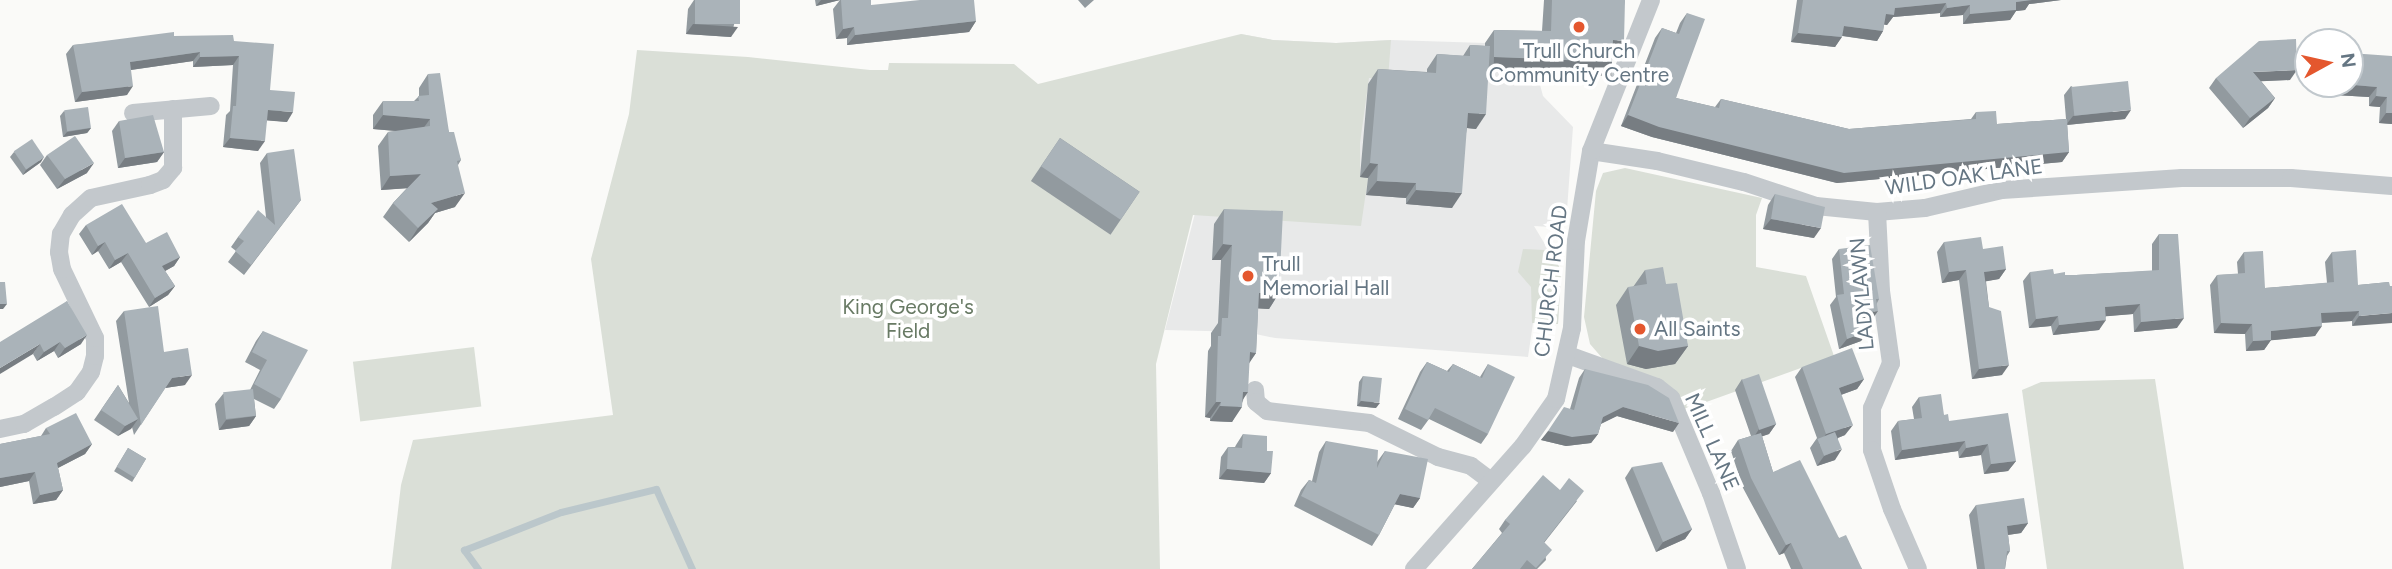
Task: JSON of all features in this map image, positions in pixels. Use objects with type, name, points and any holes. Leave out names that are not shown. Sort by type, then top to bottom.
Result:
[{"type":"street","name":"CHURCH ROAD","points":[[1414,569],[1523,446],[1556,398],[1572,328],[1576,242],[1591,151],[1651,0]]},
{"type":"street","points":[[132,113],[211,106]]},
{"type":"street","points":[[0,429],[24,424],[54,407],[77,392],[91,372],[95,356],[95,338],[62,269],[59,252],[61,234],[72,215],[92,198],[163,180],[173,168],[173,109]]},
{"type":"street","name":"WILD OAK LANE","points":[[1591,151],[1669,164],[1744,182],[1816,206],[1877,212],[1925,208],[2002,190],[2182,178],[2291,178],[2392,187]]},
{"type":"street","name":"LADYLAWN","points":[[1877,212],[1881,291],[1891,363],[1872,408],[1871,450],[1897,522],[1918,569]]},
{"type":"street","name":"MILL LANE","points":[[1567,355],[1657,387],[1671,398],[1711,493],[1736,569]]},
{"type":"street","points":[[1255,390],[1256,402],[1267,411],[1369,423],[1438,457],[1471,466],[1491,481]]},
{"type":"shaded area","points":[[1241,34],[1273,40],[1336,43],[1391,40],[1485,43],[1534,62],[1543,96],[1573,127],[1567,210],[1561,223],[1551,227],[1534,226],[1561,271],[1558,324],[1533,323],[1528,357],[1275,338],[1246,332],[1165,330]]},
{"type":"green space","name":"King George's Field","points":[[1241,34],[1273,40],[1336,43],[1391,40],[1388,79],[1369,78],[1360,143],[1360,177],[1368,178],[1361,226],[1193,215],[1156,364],[1160,569],[391,569],[401,485],[413,440],[613,415],[591,259],[629,114],[637,50],[748,57],[870,70],[888,70],[889,63],[1014,64],[1038,84]]},
{"type":"green space","points":[[1625,168],[1762,198],[1756,215],[1756,267],[1806,276],[1834,356],[1684,410],[1603,359],[1590,344],[1584,317],[1596,191],[1603,173]]},
{"type":"green space","points":[[1523,249],[1545,250],[1556,260],[1561,271],[1558,324],[1532,323],[1531,287],[1518,272]]},
{"type":"green space","points":[[474,347],[481,407],[360,421],[353,362]]},
{"type":"green space","points":[[2155,379],[2184,569],[2047,569],[2022,390],[2041,382]]},
{"type":"building","points":[[695,0],[740,0],[740,24],[695,24]]},
{"type":"building","points":[[841,0],[871,0],[871,5],[920,0],[974,0],[976,21],[855,35],[854,27],[843,29]]},
{"type":"building","name":"Trull Church Community Centre","points":[[1552,0],[1625,0],[1624,41],[1613,40],[1612,62],[1494,57],[1494,30],[1551,31]]},
{"type":"building","points":[[1803,0],[2032,0],[2016,2],[2016,10],[1970,14],[1970,5],[1947,8],[1946,3],[1895,8],[1894,15],[1886,14],[1883,31],[1844,26],[1842,37],[1798,33]]},
{"type":"building","points":[[1687,13],[1705,19],[1676,98],[1719,108],[1721,99],[1849,129],[1976,119],[1976,112],[1996,111],[1997,124],[2067,119],[2069,152],[1844,173],[1659,127],[1628,115],[1662,28],[1679,34]]},
{"type":"building","points":[[174,32],[174,36],[233,35],[234,41],[274,44],[270,90],[295,92],[293,112],[268,110],[265,141],[230,138],[233,106],[236,106],[239,56],[200,57],[200,52],[130,62],[133,86],[82,92],[73,45]]},
{"type":"building","points":[[2294,39],[2294,70],[2253,72],[2275,98],[2250,118],[2216,78],[2259,41]]},
{"type":"building","points":[[1470,45],[1490,46],[1486,114],[1468,113],[1462,193],[1416,190],[1416,183],[1377,181],[1378,164],[1370,163],[1378,69],[1436,73],[1437,54],[1470,56]]},
{"type":"building","points":[[2364,54],[2392,56],[2392,113],[2386,113],[2387,97],[2376,96],[2377,87],[2364,86]]},
{"type":"building","points":[[440,73],[449,132],[454,132],[461,160],[457,161],[465,193],[431,203],[438,209],[418,228],[393,203],[421,174],[390,176],[388,132],[430,126],[430,119],[383,115],[383,101],[419,101],[418,96],[429,95],[428,74]]},
{"type":"building","points":[[2128,81],[2131,110],[2074,116],[2071,87]]},
{"type":"building","points":[[88,107],[91,128],[67,131],[64,110]]},
{"type":"building","points":[[153,115],[164,152],[125,158],[119,121]]},
{"type":"building","points":[[75,136],[94,163],[65,179],[47,155]]},
{"type":"building","points":[[1060,138],[1140,192],[1121,220],[1041,166]]},
{"type":"building","points":[[32,139],[44,157],[26,170],[14,151]]},
{"type":"building","points":[[294,149],[301,200],[251,265],[235,251],[244,241],[238,237],[258,210],[275,225],[267,153]]},
{"type":"building","points":[[1775,194],[1825,207],[1821,228],[1771,219]]},
{"type":"building","points":[[122,204],[146,243],[167,232],[180,257],[162,266],[175,286],[155,298],[128,253],[115,260],[105,242],[98,246],[86,225]]},
{"type":"building","points":[[1224,209],[1283,211],[1279,293],[1259,293],[1256,353],[1250,352],[1248,392],[1243,392],[1242,407],[1220,406],[1221,402],[1216,402],[1218,336],[1221,336],[1222,318],[1228,318],[1232,245],[1223,244]]},
{"type":"building","points":[[2159,234],[2178,234],[2184,318],[2141,322],[2140,304],[2105,307],[2106,320],[2059,325],[2058,316],[2036,319],[2030,272],[2053,269],[2054,274],[2065,272],[2065,275],[2076,275],[2159,270]]},
{"type":"building","points":[[1981,237],[1983,249],[2003,246],[2006,269],[1984,272],[1989,307],[2001,311],[2009,365],[1979,369],[1966,270],[1949,272],[1944,242]]},
{"type":"building","points":[[1870,245],[1879,299],[1876,299],[1878,311],[1862,313],[1868,331],[1847,339],[1837,295],[1844,294],[1839,249]]},
{"type":"building","points":[[2356,250],[2358,285],[2389,282],[2392,286],[2392,313],[2359,316],[2359,311],[2321,313],[2322,326],[2271,331],[2271,340],[2253,341],[2252,324],[2221,323],[2217,275],[2245,273],[2244,252],[2263,251],[2265,288],[2334,282],[2332,252]]},
{"type":"building","points":[[1663,267],[1666,284],[1677,283],[1688,346],[1658,351],[1639,346],[1628,287],[1647,284],[1645,270]]},
{"type":"building","points":[[0,282],[5,282],[7,304],[0,304]]},
{"type":"building","points":[[67,301],[87,335],[65,348],[60,342],[44,352],[40,344],[0,368],[0,342]]},
{"type":"building","points":[[158,306],[164,352],[188,348],[192,375],[172,378],[141,425],[124,311]]},
{"type":"building","points":[[263,331],[308,350],[281,399],[254,384],[267,360],[252,352]]},
{"type":"building","points":[[1852,348],[1864,379],[1839,388],[1853,425],[1826,434],[1802,367]]},
{"type":"building","points":[[1427,362],[1449,372],[1453,364],[1482,378],[1488,364],[1515,377],[1488,434],[1435,408],[1428,420],[1405,409]]},
{"type":"building","points":[[1585,369],[1648,385],[1669,398],[1679,423],[1623,407],[1603,417],[1598,434],[1572,437],[1548,431],[1564,407],[1574,410]]},
{"type":"building","points":[[1759,374],[1776,424],[1759,430],[1742,380]]},
{"type":"building","points":[[1363,376],[1382,378],[1379,403],[1360,401]]},
{"type":"building","points":[[118,385],[138,419],[125,426],[101,410]]},
{"type":"building","points":[[253,389],[256,416],[226,419],[223,392]]},
{"type":"building","points":[[1941,394],[1944,415],[1948,414],[1949,421],[2008,413],[2016,461],[1991,464],[1988,444],[1966,448],[1965,441],[1902,450],[1898,421],[1922,418],[1919,397]]},
{"type":"building","points":[[76,413],[92,444],[57,463],[63,490],[40,495],[35,472],[0,478],[0,444],[50,434],[46,428]]},
{"type":"building","points":[[1835,432],[1842,449],[1824,456],[1817,439]]},
{"type":"building","points":[[1761,433],[1773,472],[1800,460],[1839,538],[1846,535],[1862,569],[1803,569],[1791,543],[1786,545],[1751,478],[1738,440]]},
{"type":"building","points":[[1243,434],[1267,436],[1267,451],[1273,451],[1271,473],[1227,469],[1228,447],[1242,448]]},
{"type":"building","points":[[1326,441],[1378,450],[1377,468],[1385,451],[1428,459],[1420,498],[1400,494],[1379,535],[1301,496],[1309,480],[1316,483]]},
{"type":"building","points":[[128,448],[146,459],[135,478],[117,467]]},
{"type":"building","points":[[1662,462],[1692,529],[1663,542],[1632,467]]},
{"type":"building","points":[[1543,475],[1560,490],[1569,478],[1584,491],[1544,542],[1552,550],[1536,568],[1527,560],[1520,569],[1472,569],[1510,524],[1505,520]]},
{"type":"building","points":[[2024,498],[2028,523],[2007,526],[2010,551],[2007,551],[2005,569],[1985,569],[1976,505]]},
{"type":"waterway","points":[[478,569],[464,550],[561,512],[656,489],[692,569]]},
{"type":"place","name":"Trull Church Community Centre","points":[[1579,27]]},
{"type":"place","name":"Trull Memorial Hall","points":[[1248,276]]},
{"type":"place","name":"All Saints","points":[[1640,329]]}]
